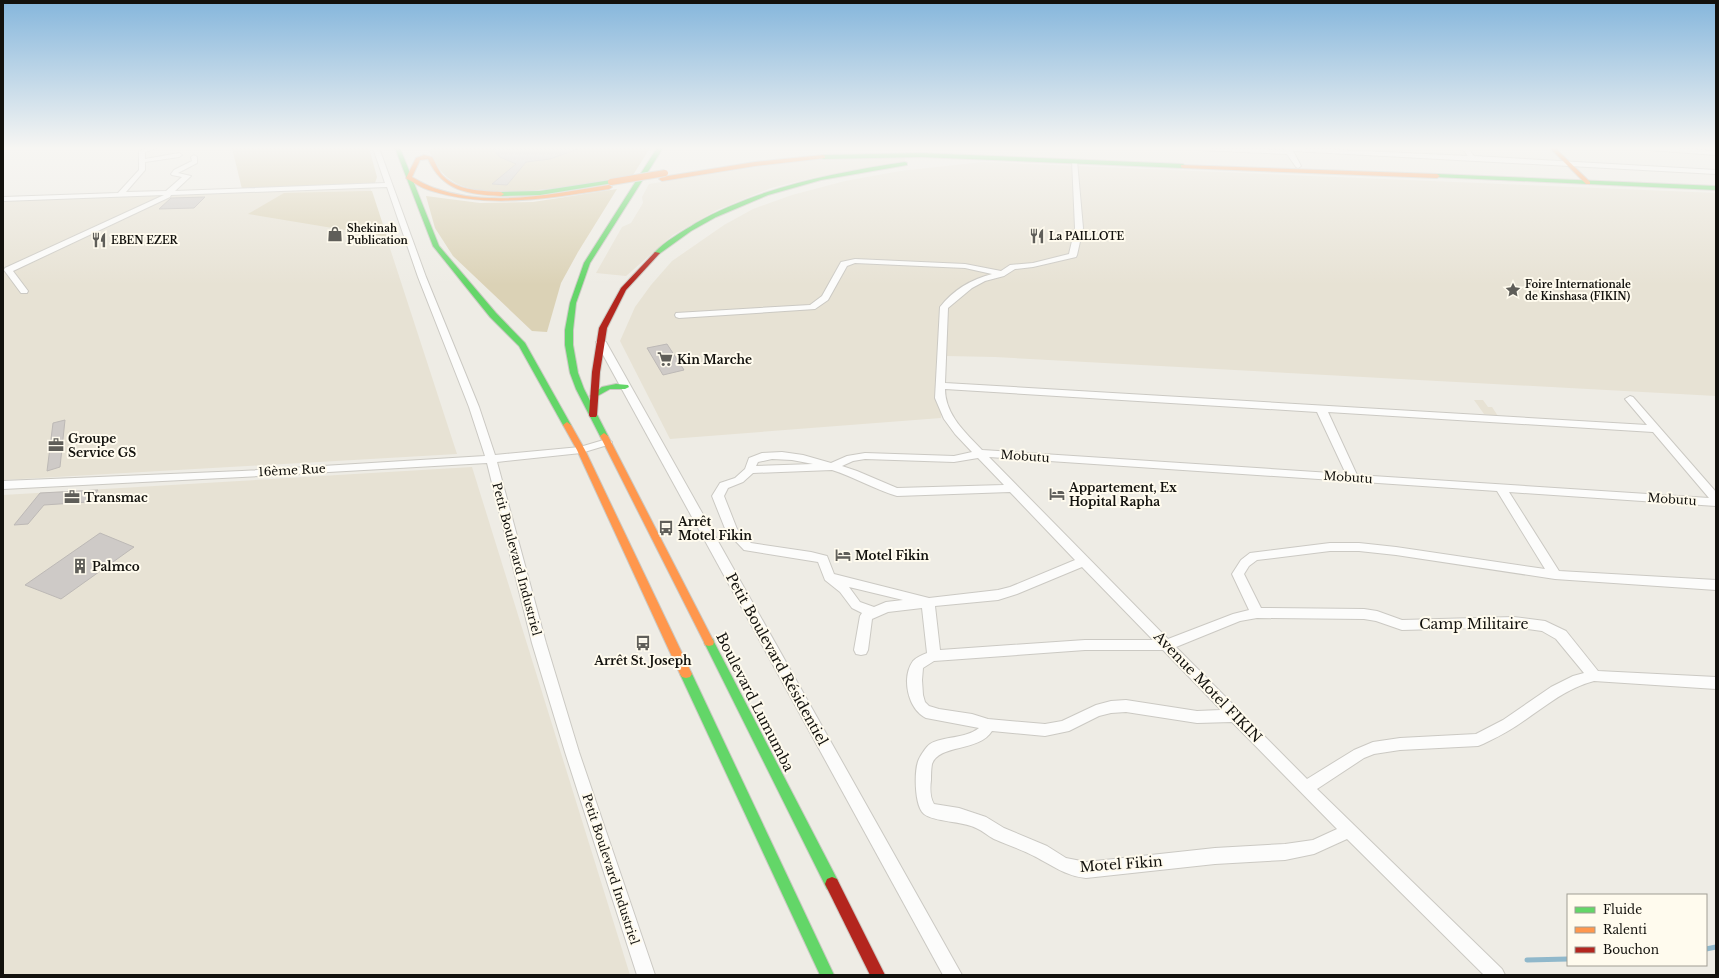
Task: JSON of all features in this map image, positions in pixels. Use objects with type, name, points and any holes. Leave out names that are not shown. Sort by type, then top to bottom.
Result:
[{"type":"main road","points":[[416,194],[436,246],[493,315],[522,345],[581,450],[827,975]]},
{"type":"main road","points":[[445,194],[496,199],[536,197],[555,194]]},
{"type":"main road","points":[[498,194],[516,194]]},
{"type":"main road","name":"Boulevard Lumumba","points":[[631,194],[587,263],[578,282],[571,306],[569,330],[572,364],[577,382],[592,415],[878,975]]},
{"type":"main road","points":[[592,415],[595,373],[602,329],[613,307],[636,273],[657,253],[681,235],[718,214],[769,194]]},
{"type":"main road","points":[[594,396],[603,387],[618,385],[625,387]]},
{"type":"street","points":[[3,199],[155,194]]},
{"type":"street","points":[[24,291],[6,271],[170,194]]},
{"type":"street","name":"Petit Boulevard Industriel","points":[[392,194],[422,277],[474,407],[491,459],[543,658],[572,752],[646,975]]},
{"type":"street","points":[[678,315],[812,307],[825,298],[844,264],[854,261],[965,266],[1001,274],[1013,267],[1033,265],[1072,254],[1079,228],[1076,194]]},
{"type":"street","name":"Avenue Motel FIKIN","points":[[1001,274],[982,279],[969,286],[951,300],[944,308],[940,398],[949,419],[959,432],[1013,488],[1306,788],[1496,975]]},
{"type":"street","name":"Petit Boulevard Résidentiel","points":[[601,342],[953,975]]},
{"type":"street","points":[[940,386],[1656,429]]},
{"type":"street","points":[[1630,399],[1716,500]]},
{"type":"street","points":[[1321,409],[1353,477]]},
{"type":"street","name":"16ème Rue","points":[[3,485],[242,474],[491,459],[581,450],[607,442]]},
{"type":"street","points":[[832,467],[851,458],[865,456],[954,459],[965,458],[980,453]]},
{"type":"street","name":"Mobutu","points":[[980,453],[1716,500]]},
{"type":"street","points":[[873,612],[856,605],[844,589],[830,577],[823,560],[811,556],[748,546],[732,531],[718,496],[724,486],[739,480],[750,470],[832,467],[853,473],[884,488],[897,492],[1013,488]]},
{"type":"street","points":[[1500,487],[1555,575]]},
{"type":"street","points":[[1257,613],[1238,574],[1245,563],[1254,556],[1330,547],[1359,547],[1555,575],[1716,585]]},
{"type":"street","points":[[861,650],[866,616],[873,612],[886,607],[998,595],[1013,591],[1085,561]]},
{"type":"street","points":[[830,577],[928,602]]},
{"type":"street","points":[[928,602],[934,656]]},
{"type":"street","name":"Camp Militaire","points":[[1167,645],[1238,617],[1257,613],[1364,614],[1377,616],[1402,625],[1514,622],[1545,626],[1561,635],[1594,676]]},
{"type":"street","points":[[1167,645],[1085,645],[934,656],[924,659],[915,670],[914,692],[921,709],[930,715],[970,719],[988,725],[1045,730],[1064,726],[1096,711],[1111,707],[1126,706],[1197,717],[1236,716]]},
{"type":"street","points":[[1306,788],[1359,754],[1373,748],[1400,744],[1478,740],[1508,724],[1556,691],[1578,680],[1594,676],[1716,683]]},
{"type":"street","name":"Motel Fikin","points":[[988,725],[983,733],[971,739],[935,749],[925,762],[923,784],[925,803],[929,809],[934,811],[959,815],[981,822],[998,833],[1040,851],[1062,864],[1077,869],[1086,870],[1215,856],[1286,852],[1314,847],[1350,830]]},
{"type":"shaded area","points":[[196,194],[372,194],[457,454],[3,480],[3,201]]},
{"type":"shaded area","points":[[283,194],[373,194],[387,237],[248,214]]},
{"type":"shaded area","points":[[587,194],[614,194],[578,252],[561,283],[547,332],[532,331],[453,256],[435,228],[426,196],[480,203],[533,202]]},
{"type":"shaded area","points":[[644,194],[757,194],[717,210],[673,235],[626,276],[596,273],[622,227],[631,223],[643,203],[642,197]]},
{"type":"shaded area","name":"Foire Internationale de Kinshasa (FIKIN)","points":[[797,194],[1716,194],[1716,396],[995,357],[946,356],[941,418],[670,439],[620,341],[635,307],[651,285],[672,261],[724,225],[753,209]]},
{"type":"shaded area","points":[[1474,400],[1483,400],[1488,407],[1492,407],[1498,416],[1484,414]]},
{"type":"shaded area","points":[[472,467],[630,975],[3,975],[3,495]]},
{"type":"building","points":[[205,197],[194,208],[159,209],[171,198]]},
{"type":"building","name":"Kin Marche","points":[[667,344],[684,370],[663,375],[647,348]]},
{"type":"building","name":"Groupe Service GS","points":[[65,420],[60,467],[47,471],[53,423]]},
{"type":"building","points":[[98,490],[89,502],[44,505],[28,524],[14,525],[40,493]]},
{"type":"building","name":"Palmco","points":[[100,533],[134,547],[61,599],[25,585]]},
{"type":"waterway","points":[[1707,949],[1716,947]]},
{"type":"waterway","points":[[1527,960],[1567,959]]},
{"type":"traffic: fast","points":[[415,194],[436,246],[493,315],[522,345],[567,425]]},
{"type":"traffic: fast","points":[[501,194],[515,194]]},
{"type":"traffic: fast","points":[[604,436],[580,389],[574,373],[569,345],[569,330],[573,303],[587,263],[631,194]]},
{"type":"traffic: fast","points":[[657,253],[689,230],[714,216],[739,204],[767,194]]},
{"type":"traffic: fast","points":[[594,396],[601,390],[608,387],[625,387]]},
{"type":"traffic: fast","points":[[709,642],[832,884]]},
{"type":"traffic: fast","points":[[686,674],[827,975]]},
{"type":"traffic: slow","points":[[450,194],[477,198],[499,199],[521,199],[567,194]]},
{"type":"traffic: slow","points":[[567,425],[581,450],[686,674]]},
{"type":"traffic: slow","points":[[604,436],[709,642]]},
{"type":"traffic: jam","points":[[593,415],[596,372],[603,328],[623,289],[657,253]]},
{"type":"traffic: jam","points":[[832,884],[878,975]]},
{"type":"place","name":"Shekinah Publication","points":[[335,234]]},
{"type":"place","name":"La PAILLOTE","points":[[1037,236]]},
{"type":"place","name":"EBEN EZER","points":[[99,240]]},
{"type":"place","name":"Foire Internationale de Kinshasa (FIKIN)","points":[[1513,290]]},
{"type":"place","name":"Kin Marche","points":[[665,359]]},
{"type":"place","name":"Groupe Service GS","points":[[56,445]]},
{"type":"place","name":"Appartement, Ex Hopital Rapha","points":[[1057,494]]},
{"type":"place","name":"Transmac","points":[[72,497]]},
{"type":"place","name":"Arrêt Motel Fikin","points":[[666,528]]},
{"type":"place","name":"Motel Fikin","points":[[843,555]]},
{"type":"place","name":"Palmco","points":[[80,566]]},
{"type":"place","name":"Arrêt St. Joseph","points":[[643,643]]}]
